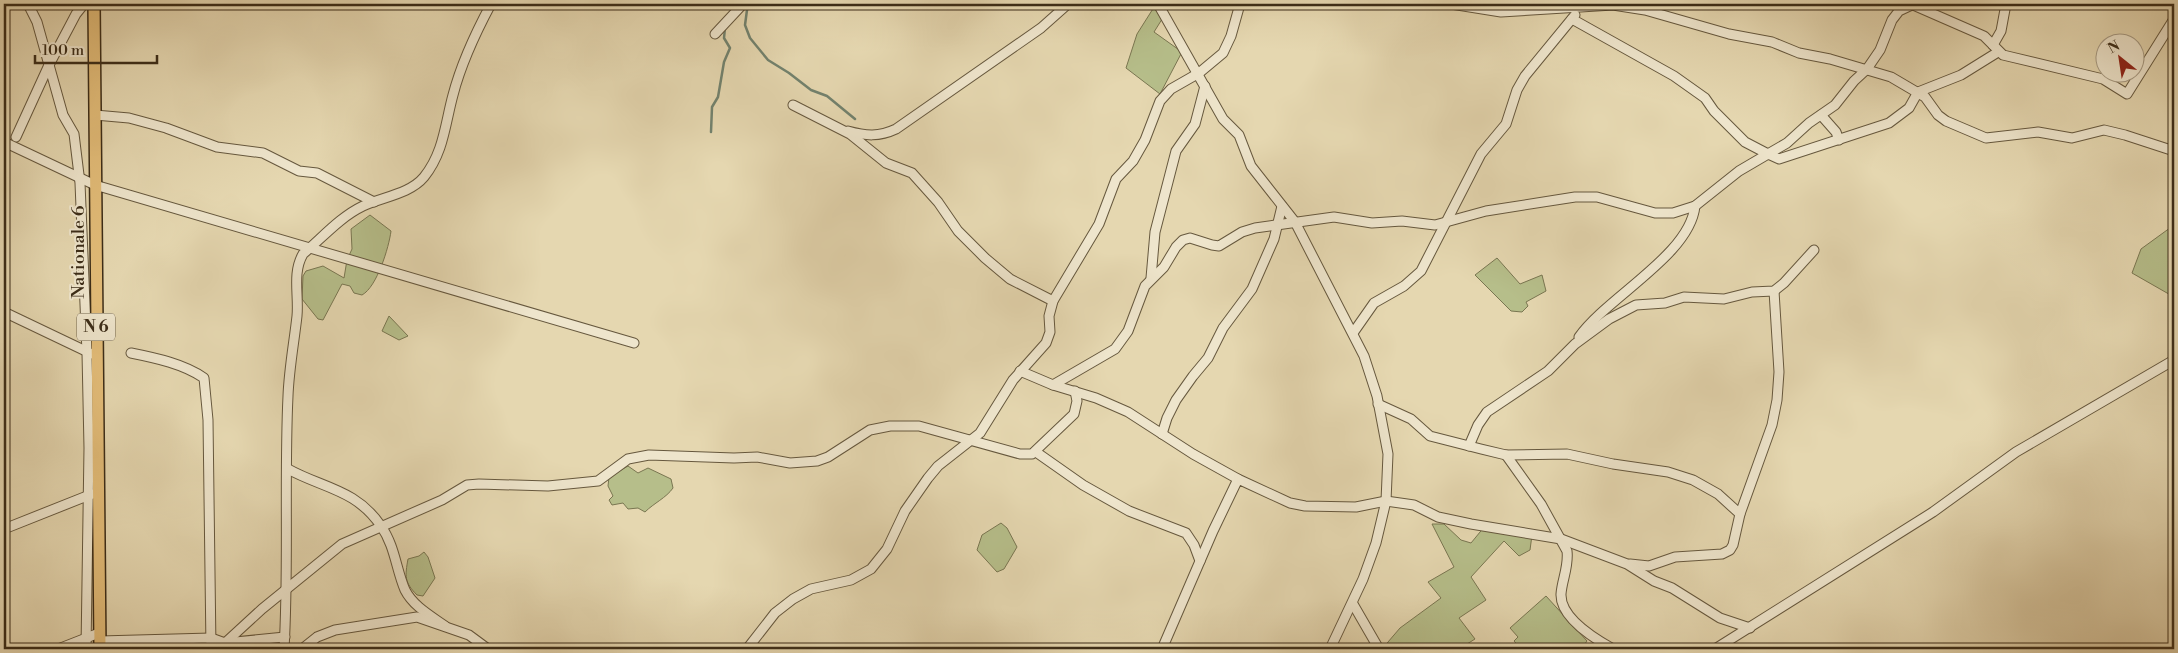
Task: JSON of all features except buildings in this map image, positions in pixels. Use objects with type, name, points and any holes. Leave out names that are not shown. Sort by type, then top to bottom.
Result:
[{"type":"main road","name":"Nationale 6","points":[[94,4],[93,494],[100,641]]},
{"type":"street","points":[[4,312],[92,354],[74,134],[63,114],[37,22],[28,4]]},
{"type":"street","points":[[16,137],[48,66],[59,50],[76,14],[84,4]]},
{"type":"street","points":[[284,649],[288,590],[288,395],[297,312],[296,270],[303,254],[351,213],[411,187],[423,178],[440,152],[457,81],[477,31],[491,4]]},
{"type":"street","points":[[715,34],[743,4]]},
{"type":"street","points":[[843,130],[884,135],[896,129],[1042,28],[1068,4]]},
{"type":"street","points":[[1158,4],[1199,73],[1204,86],[1223,119],[1239,135],[1252,166],[1294,222],[1367,361],[1388,454],[1386,501],[1376,543],[1353,604],[1330,649]]},
{"type":"street","points":[[747,649],[775,613],[793,599],[811,589],[851,580],[871,569],[887,549],[905,511],[928,478],[947,459],[973,440],[987,425],[1020,371],[1046,343],[1050,332],[1049,316],[1052,300],[1099,224],[1116,178],[1133,161],[1160,101],[1171,89],[1199,73],[1223,53],[1231,36],[1240,4]]},
{"type":"street","points":[[1451,4],[1500,12],[1612,5],[1645,10],[1729,34],[1772,42],[1799,53],[1822,57],[1891,77],[1918,92],[1928,100],[1942,118],[1986,138],[2038,132],[2072,138],[2104,130],[2174,151]]},
{"type":"street","points":[[1572,19],[1674,76],[1705,98],[1714,111],[1745,142],[1779,159],[1890,123],[1909,108],[1918,92],[1961,75],[1996,48],[2006,4]]},
{"type":"street","points":[[1053,385],[1115,349],[1128,331],[1139,298],[1151,278],[1164,267],[1176,247],[1184,240],[1190,238],[1219,246],[1249,230],[1278,223],[1334,217],[1372,223],[1402,221],[1427,225],[1444,224],[1486,211],[1575,197],[1597,198],[1655,213],[1673,213],[1695,206],[1739,171],[1787,143],[1809,123],[1835,105],[1854,81],[1867,70],[1880,50],[1892,20],[1899,11],[1914,5],[1984,36],[1996,48],[2016,59],[2103,79],[2127,94],[2174,19]]},
{"type":"street","points":[[1353,333],[1374,303],[1404,286],[1421,271],[1481,154],[1508,121],[1517,90],[1526,76],[1584,6]]},
{"type":"street","points":[[1151,278],[1155,232],[1174,160],[1178,148],[1195,124],[1204,86]]},
{"type":"street","points":[[793,105],[843,130],[886,163],[912,172],[938,202],[958,231],[1001,272],[1041,296],[1052,300]]},
{"type":"street","points":[[95,114],[129,118],[166,128],[218,147],[263,153],[299,171],[317,173],[356,195],[374,202]]},
{"type":"street","points":[[1821,115],[1836,132],[1839,140]]},
{"type":"street","points":[[4,142],[95,185],[634,343]]},
{"type":"street","points":[[1162,434],[1176,400],[1192,376],[1208,358],[1223,328],[1249,294],[1274,239],[1282,206]]},
{"type":"street","points":[[1469,446],[1478,425],[1487,412],[1548,372],[1575,344],[1587,327],[1603,310],[1664,257],[1691,221],[1695,206]]},
{"type":"street","points":[[1575,344],[1610,319],[1636,306],[1664,303],[1684,297],[1724,299],[1752,292],[1774,291],[1791,276],[1814,250]]},
{"type":"street","points":[[1627,564],[1649,566],[1675,557],[1726,552],[1733,545],[1740,514],[1772,425],[1777,400],[1779,372],[1774,291]]},
{"type":"street","points":[[131,353],[166,361],[204,378],[208,420],[211,649]]},
{"type":"street","points":[[1715,649],[1933,512],[2016,452],[2174,360]]},
{"type":"street","points":[[1020,371],[1128,412],[1193,454],[1238,479],[1290,503],[1305,506],[1356,507],[1386,501],[1414,505],[1438,517],[1560,539],[1627,564],[1654,581],[1672,588],[1720,618],[1750,628]]},
{"type":"street","points":[[225,643],[262,609],[288,590],[338,547],[442,500],[467,485],[548,486],[592,482],[604,478],[628,459],[649,454],[734,458],[756,457],[784,463],[817,461],[828,457],[870,430],[890,426],[919,426],[1020,454],[1036,452],[1074,414],[1077,401],[1075,391]]},
{"type":"street","points":[[1378,404],[1407,416],[1430,436],[1506,455],[1567,454],[1613,464],[1668,472],[1693,480],[1718,494],[1740,514]]},
{"type":"street","points":[[1036,452],[1083,485],[1129,511],[1186,534],[1194,544],[1200,561]]},
{"type":"street","points":[[1506,455],[1541,504],[1568,558],[1561,593],[1564,607],[1585,633],[1613,649]]},
{"type":"street","points":[[288,470],[305,479],[332,486],[351,497],[381,526],[397,561],[406,591],[416,604],[445,626]]},
{"type":"street","points":[[1162,649],[1238,479]]},
{"type":"street","points":[[4,530],[93,494],[86,649]]},
{"type":"street","points":[[1353,604],[1379,649]]},
{"type":"street","points":[[302,649],[317,637],[336,630],[417,617],[469,635],[488,649]]},
{"type":"street","points":[[58,649],[86,638],[100,641],[212,638],[225,643],[285,636]]},
{"type":"green space","points":[[1156,4],[1164,16],[1154,32],[1182,52],[1160,94],[1126,68],[1137,34]]},
{"type":"green space","points":[[370,215],[391,231],[385,256],[373,284],[362,295],[354,293],[350,286],[342,284],[323,320],[318,319],[302,299],[303,276],[306,271],[323,266],[344,278],[347,260],[352,249],[351,229]]},
{"type":"green space","points":[[2174,225],[2174,297],[2132,273],[2141,249]]},
{"type":"green space","points":[[1497,258],[1520,284],[1542,275],[1546,291],[1526,302],[1528,306],[1522,312],[1511,311],[1475,275]]},
{"type":"green space","points":[[389,316],[408,336],[399,340],[382,331]]},
{"type":"green space","points":[[628,466],[638,473],[648,468],[671,479],[673,488],[645,512],[638,508],[628,509],[623,503],[612,505],[609,500],[613,496],[608,486],[609,477]]},
{"type":"green space","points":[[1001,523],[1007,528],[1017,547],[1004,569],[997,572],[977,550],[982,535]]},
{"type":"green space","points":[[1432,524],[1444,524],[1461,540],[1471,543],[1485,526],[1532,535],[1530,550],[1519,556],[1504,541],[1471,577],[1486,600],[1459,618],[1475,639],[1459,649],[1382,649],[1400,628],[1441,598],[1428,582],[1454,567]]},
{"type":"green space","points":[[424,552],[428,557],[435,578],[423,596],[417,595],[413,590],[406,578],[406,574],[408,559],[419,556]]},
{"type":"green space","points":[[1546,596],[1587,641],[1581,649],[1521,649],[1514,641],[1518,637],[1510,628]]},
{"type":"waterway","points":[[733,9],[736,4]]},
{"type":"waterway","points":[[744,6],[747,10],[745,25],[750,38],[768,60],[811,90],[827,96],[855,119]]},
{"type":"waterway","points":[[711,132],[712,107],[718,97],[724,62],[730,48],[724,38],[725,28]]}]
